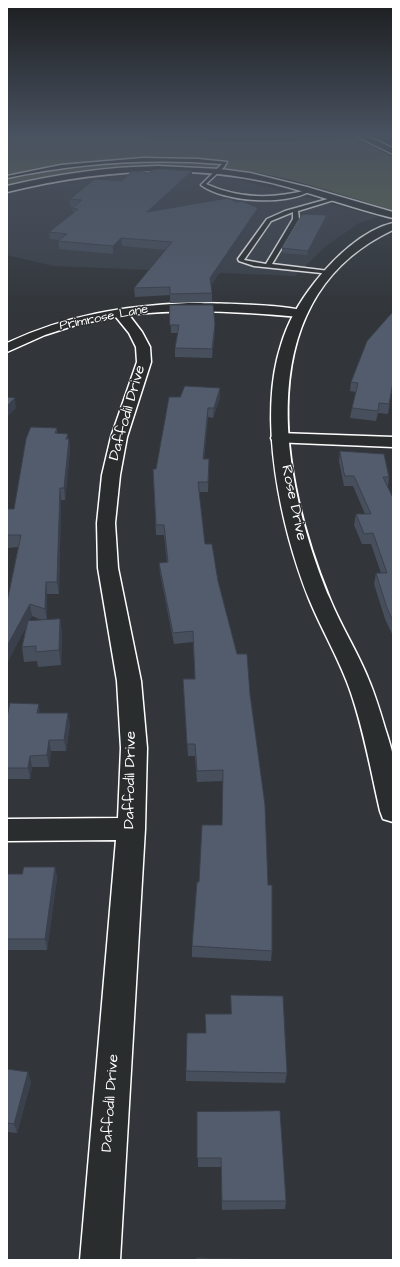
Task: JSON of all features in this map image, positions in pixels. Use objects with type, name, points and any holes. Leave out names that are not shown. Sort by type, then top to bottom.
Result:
[{"type":"street","points":[[324,195],[393,215]]},
{"type":"street","name":"Rose Drive","points":[[393,226],[365,240],[352,249],[329,273],[300,313],[291,335],[284,363],[280,392],[279,438],[298,532],[314,585],[362,692],[393,810]]},
{"type":"street","name":"Primrose Lane","points":[[7,348],[50,329],[120,313],[159,308],[218,307],[300,313]]},
{"type":"street","name":"Daffodil Drive","points":[[100,1260],[131,829],[134,748],[129,681],[108,568],[106,523],[112,475],[119,437],[144,362],[143,347],[135,332],[120,313]]},
{"type":"street","points":[[279,438],[393,442]]},
{"type":"street","points":[[7,830],[131,829]]},
{"type":"lane","points":[[236,195],[257,200],[280,198],[291,195]]},
{"type":"lane","points":[[329,273],[247,263],[241,259],[269,220],[295,210],[335,198]]},
{"type":"lane","points":[[268,266],[296,219],[295,210]]},
{"type":"shaded area","points":[[7,195],[298,195],[379,217],[359,223],[326,246],[295,276],[53,266],[7,255]]},
{"type":"green space","points":[[343,195],[393,195],[393,210]]},
{"type":"building","points":[[75,195],[166,195],[147,212],[228,198],[236,202],[242,201],[258,208],[210,278],[212,293],[170,294],[170,287],[134,288],[172,242],[121,238],[113,246],[58,241],[67,234],[49,232],[78,209],[72,208],[82,200],[70,199]]},
{"type":"building","points":[[303,214],[327,215],[308,251],[282,248]]},
{"type":"building","points":[[170,305],[213,305],[215,324],[212,349],[175,348],[179,325],[170,325]]},
{"type":"building","points":[[393,312],[393,382],[389,404],[379,403],[378,411],[352,408],[358,383],[351,382],[367,341]]},
{"type":"building","points":[[185,386],[220,388],[214,408],[208,408],[203,459],[209,459],[208,482],[198,482],[205,544],[212,544],[218,581],[237,654],[247,654],[250,694],[265,805],[268,885],[272,885],[272,951],[192,946],[197,882],[199,882],[202,825],[222,825],[223,770],[197,771],[195,744],[187,744],[183,679],[195,679],[193,631],[173,633],[159,563],[168,562],[164,525],[156,525],[153,469],[156,469],[169,397],[180,397]]},
{"type":"building","points":[[7,397],[15,398],[7,406]]},
{"type":"building","points":[[31,427],[57,428],[55,433],[68,434],[66,439],[69,439],[64,488],[60,488],[57,582],[46,582],[45,609],[30,604],[7,646],[7,602],[21,535],[7,535],[7,509],[14,509],[26,439]]},
{"type":"building","points":[[340,451],[384,454],[389,477],[383,477],[393,498],[393,621],[387,608],[376,573],[387,573],[373,533],[364,534],[356,514],[371,514],[354,476],[345,476]]},
{"type":"building","points":[[60,619],[59,650],[36,652],[36,646],[22,647],[28,621]]},
{"type":"building","points":[[10,703],[39,704],[37,713],[68,713],[64,740],[49,740],[47,755],[30,756],[28,768],[7,768],[7,718]]},
{"type":"building","points":[[24,867],[55,867],[45,939],[7,939],[7,874],[22,874]]},
{"type":"building","points":[[231,995],[283,996],[287,1073],[186,1071],[187,1033],[206,1033],[205,1014],[231,1014]]},
{"type":"building","points":[[7,1069],[28,1072],[14,1124],[7,1123]]},
{"type":"building","points":[[280,1111],[286,1201],[222,1201],[221,1158],[197,1158],[197,1112]]},
{"type":"building","points":[[197,1258],[269,1260],[197,1260]]}]
